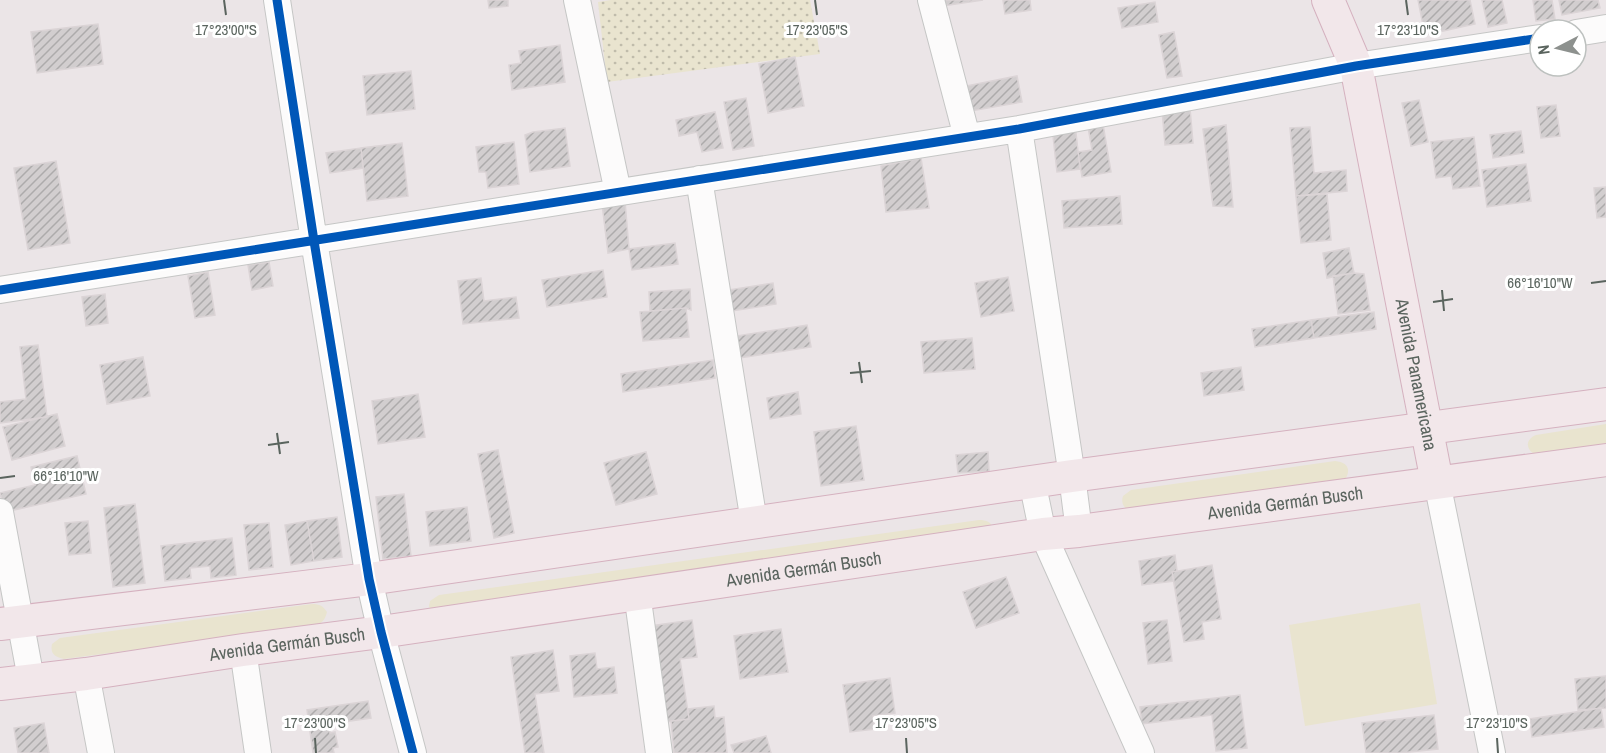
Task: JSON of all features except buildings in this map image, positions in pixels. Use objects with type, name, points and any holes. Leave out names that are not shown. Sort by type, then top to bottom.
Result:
[{"type":"main road","name":"Avenida Panamericana","points":[[1328,0],[1356,66],[1437,482]]},
{"type":"main road","points":[[10,623],[369,579],[1032,481],[1606,404]]},
{"type":"main road","name":"Avenida Germán Busch","points":[[0,684],[381,632],[1043,534],[1606,460]]},
{"type":"street","points":[[277,0],[369,579],[413,753]]},
{"type":"street","points":[[577,0],[618,192]]},
{"type":"street","points":[[931,0],[968,137]]},
{"type":"street","points":[[1588,31],[1606,28]]},
{"type":"street","points":[[0,290],[1019,129],[1356,66],[1528,40]]},
{"type":"street","points":[[1019,129],[1079,531]]},
{"type":"street","points":[[699,179],[754,522]]},
{"type":"street","points":[[1032,481],[1043,534],[1142,753]]},
{"type":"street","name":"Avenida Panamericana","points":[[1437,482],[1492,753]]},
{"type":"street","points":[[0,512],[10,623],[31,680]]},
{"type":"street","points":[[637,593],[659,753]]},
{"type":"street","points":[[243,650],[258,753]]},
{"type":"street","points":[[86,674],[101,753]]},
{"type":"shaded area","points":[[611,0],[810,0],[820,54],[607,82],[598,2]]},
{"type":"shaded area","points":[[1606,424],[1606,446],[1534,454],[1528,446],[1530,439],[1536,435]]},
{"type":"shaded area","points":[[1335,461],[1347,467],[1348,473],[1344,481],[1128,510],[1122,502],[1123,496],[1131,490]]},
{"type":"shaded area","points":[[979,520],[988,522],[994,528],[431,611],[429,606],[430,601],[439,595]]},
{"type":"shaded area","points":[[1420,603],[1437,704],[1305,726],[1289,625]]},
{"type":"shaded area","points":[[312,604],[321,606],[327,612],[323,621],[315,626],[64,659],[56,656],[52,650],[52,644],[60,638]]},
{"type":"cycle path","points":[[277,0],[369,579],[413,753]]},
{"type":"cycle path","points":[[0,290],[1019,129],[1356,66],[1528,40]]}]
